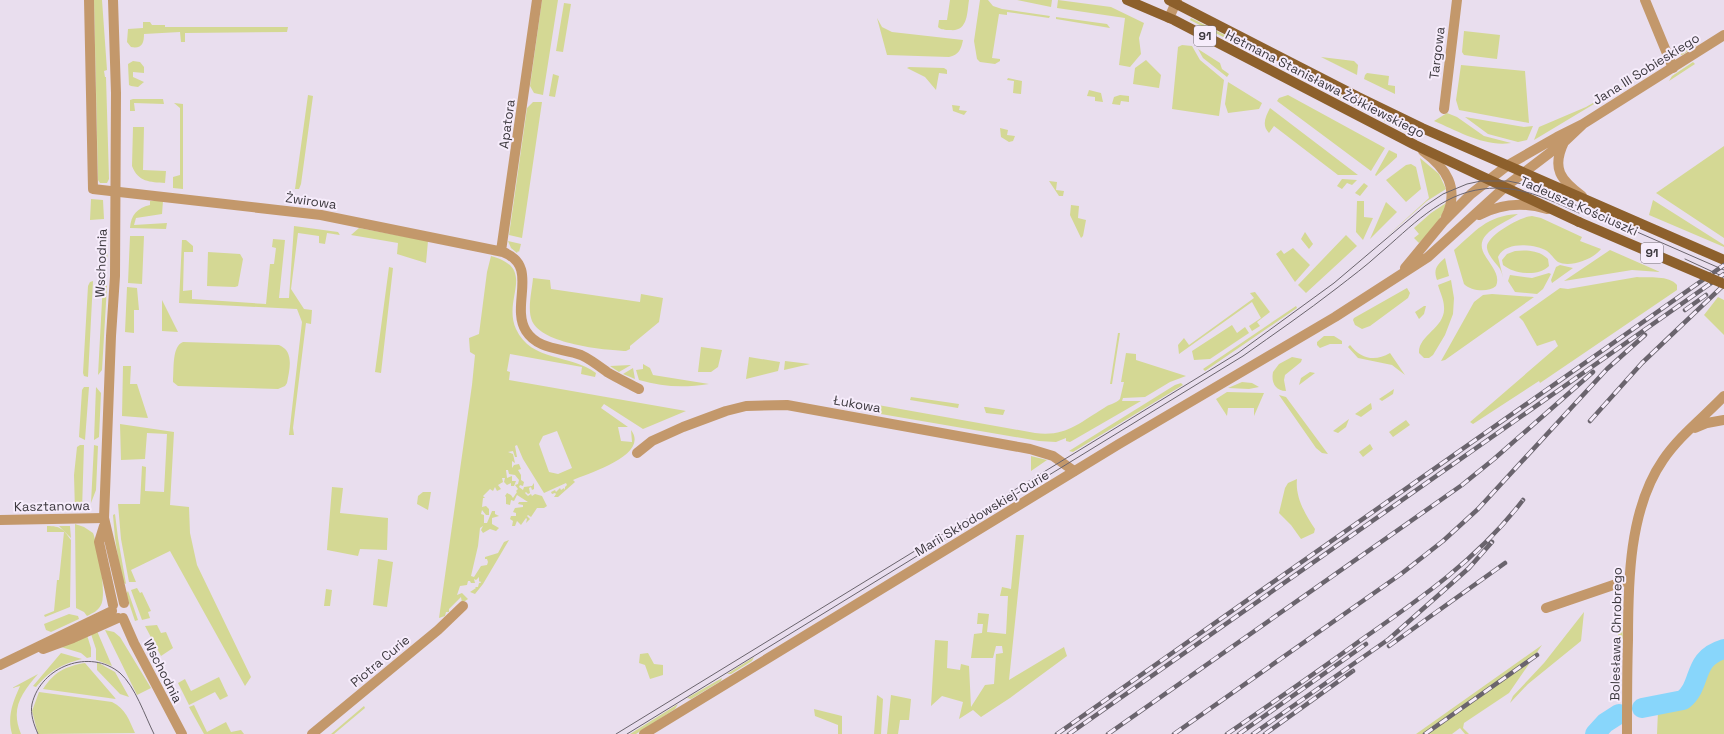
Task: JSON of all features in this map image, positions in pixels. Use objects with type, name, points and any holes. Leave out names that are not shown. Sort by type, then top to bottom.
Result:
[{"type":"main road","name":"Hetmana Stanisława Żółkiewskiego","points":[[1127,0],[1169,18],[1414,145],[1489,180]]},
{"type":"main road","name":"Hetmana Stanisława Żółkiewskiego","points":[[1174,1],[1358,97],[1422,128],[1525,173]]},
{"type":"main road","name":"Tadeusza Kościuszki","points":[[1525,173],[1724,260]]},
{"type":"main road","name":"Tadeusza Kościuszki","points":[[1489,180],[1579,222],[1724,284]]},
{"type":"street","name":"Żwirowa","points":[[89,0],[93,189],[321,215],[501,251]]},
{"type":"street","name":"Wschodnia","points":[[113,0],[116,93],[115,276],[111,336],[104,522],[99,542],[118,611],[182,734]]},
{"type":"street","name":"Apatora","points":[[501,251],[537,0]]},
{"type":"street","name":"Targowa","points":[[1444,109],[1457,0]]},
{"type":"street","points":[[1646,0],[1673,68]]},
{"type":"street","points":[[1169,18],[1174,1]]},
{"type":"street","name":"Jana III Sobieskiego","points":[[1443,222],[1471,194],[1508,165],[1551,140],[1583,124],[1724,35]]},
{"type":"street","name":"Jana III Sobieskiego","points":[[1467,222],[1505,187],[1564,142],[1583,124]]},
{"type":"street","points":[[1564,142],[1559,160],[1562,178],[1567,185],[1589,200]]},
{"type":"street","points":[[1400,274],[1443,222],[1452,200],[1449,179],[1438,163],[1414,145]]},
{"type":"street","points":[[1400,274],[1428,257],[1467,222],[1483,213],[1504,206],[1527,205],[1562,214]]},
{"type":"street","points":[[501,251],[515,259],[522,270],[524,282],[521,317],[526,330],[534,339],[547,346],[581,355],[614,376],[639,389]]},
{"type":"street","name":"Marii Skłodowskiej-Curie","points":[[644,734],[1074,472],[1335,317],[1400,274]]},
{"type":"street","name":"Bolesława Chrobrego","points":[[1627,734],[1628,580],[1636,530],[1648,490],[1663,460],[1724,396]]},
{"type":"street","name":"Łukowa","points":[[637,453],[652,441],[683,427],[726,411],[746,406],[787,405],[1030,449],[1053,456],[1074,472]]},
{"type":"street","points":[[1690,430],[1707,423],[1724,420]]},
{"type":"street","name":"Kasztanowa","points":[[0,520],[104,522]]},
{"type":"street","points":[[1546,608],[1628,580]]},
{"type":"street","name":"Piotra Curie","points":[[312,734],[438,630],[463,606]]},
{"type":"street","points":[[0,665],[31,651],[48,641],[118,611]]},
{"type":"green space","points":[[94,0],[102,0],[107,70],[104,71],[106,77],[109,179],[107,183],[100,183],[98,180]]},
{"type":"green space","points":[[542,0],[558,0],[543,95],[534,93],[530,86]]},
{"type":"green space","points":[[950,0],[969,0],[966,21],[956,30],[943,30],[938,27],[939,20],[947,20]]},
{"type":"green space","points":[[980,0],[988,0],[993,6],[1002,9],[1050,16],[1049,18],[1007,12],[1007,15],[999,14],[992,58],[1000,59],[1000,61],[995,64],[980,62],[977,59],[974,41]]},
{"type":"green space","points":[[1017,0],[1052,0],[1051,7]]},
{"type":"green space","points":[[1058,0],[1111,7],[1144,23],[1139,38],[1141,54],[1130,67],[1119,65],[1125,18],[1057,8]]},
{"type":"green space","points":[[564,3],[571,4],[563,52],[556,51]]},
{"type":"green space","points":[[1056,17],[1107,24],[1110,28],[1056,19]]},
{"type":"green space","points":[[877,18],[882,27],[892,32],[963,40],[959,51],[949,57],[887,55]]},
{"type":"green space","points":[[1191,18],[1267,56],[1272,62],[1190,20]]},
{"type":"green space","points":[[143,22],[150,22],[152,25],[165,25],[165,27],[288,27],[287,32],[185,33],[185,42],[181,42],[180,32],[144,34],[142,45],[138,47],[131,47],[127,42],[128,29],[143,28]]},
{"type":"green space","points":[[1464,31],[1500,35],[1497,59],[1464,55],[1462,52]]},
{"type":"green space","points":[[1694,43],[1696,46],[1682,55],[1677,54]]},
{"type":"green space","points":[[1182,45],[1192,46],[1200,60],[1224,80],[1219,116],[1172,109],[1178,47]]},
{"type":"green space","points":[[1198,49],[1220,63],[1222,69],[1229,74],[1227,77],[1203,58]]},
{"type":"green space","points":[[1321,57],[1354,61],[1358,65],[1357,75]]},
{"type":"green space","points":[[1146,60],[1161,75],[1159,88],[1133,84],[1135,68]]},
{"type":"green space","points":[[133,61],[140,62],[144,67],[144,73],[133,72],[133,77],[144,82],[138,87],[129,85],[128,64]]},
{"type":"green space","points":[[1693,62],[1695,64],[1669,81],[1672,76]]},
{"type":"green space","points":[[1461,65],[1525,71],[1529,123],[1459,110],[1456,100]]},
{"type":"green space","points":[[907,68],[944,68],[947,70],[947,74],[939,73],[936,90],[925,77]]},
{"type":"green space","points":[[1367,73],[1389,76],[1388,85],[1395,86],[1395,94],[1364,79]]},
{"type":"green space","points":[[1645,73],[1534,140],[1539,127],[1586,107]]},
{"type":"green space","points":[[553,74],[559,76],[555,97],[549,96]]},
{"type":"green space","points":[[1008,78],[1022,81],[1021,94],[1013,93],[1014,81],[1007,80]]},
{"type":"green space","points":[[1302,78],[1309,79],[1415,131],[1413,136]]},
{"type":"green space","points":[[1228,82],[1262,103],[1259,109],[1228,113],[1225,104]]},
{"type":"green space","points":[[1089,90],[1101,93],[1103,102],[1095,101],[1095,97],[1087,96]]},
{"type":"green space","points":[[308,95],[313,96],[301,184],[299,189],[295,189]]},
{"type":"green space","points":[[1120,95],[1129,96],[1129,102],[1121,101],[1120,105],[1112,104],[1114,97]]},
{"type":"green space","points":[[1288,95],[1385,148],[1371,171],[1277,101],[1279,98]]},
{"type":"green space","points":[[163,99],[164,104],[134,103],[135,111],[130,111],[130,100]]},
{"type":"green space","points":[[533,102],[542,102],[522,238],[509,235],[527,108]]},
{"type":"green space","points":[[174,103],[183,104],[183,189],[173,188],[173,177],[180,175],[180,108]]},
{"type":"green space","points":[[952,105],[960,106],[959,110],[967,111],[964,115],[953,111]]},
{"type":"green space","points":[[1270,108],[1358,175],[1338,175],[1274,126],[1269,133],[1265,127],[1265,124]]},
{"type":"green space","points":[[1447,113],[1457,117],[1484,136],[1511,143],[1491,143],[1471,137],[1434,121]]},
{"type":"green space","points":[[1465,117],[1524,127],[1533,126],[1527,140],[1518,142],[1488,134]]},
{"type":"green space","points":[[133,127],[144,127],[143,170],[166,171],[165,183],[154,182],[141,178],[132,166]]},
{"type":"green space","points":[[1000,128],[1008,130],[1007,135],[1015,136],[1013,141],[1009,142],[1001,137]]},
{"type":"green space","points":[[1724,146],[1724,238],[1656,193]]},
{"type":"green space","points":[[1389,150],[1397,154],[1397,157],[1376,176],[1375,175]]},
{"type":"green space","points":[[1420,158],[1439,174],[1446,189],[1427,201],[1384,239],[1429,198]]},
{"type":"green space","points":[[1411,164],[1416,167],[1421,189],[1406,202],[1386,180],[1406,165]]},
{"type":"green space","points":[[1342,179],[1357,180],[1352,185],[1347,183],[1342,189],[1337,186]]},
{"type":"green space","points":[[1049,181],[1057,182],[1056,190],[1064,191],[1063,196],[1059,196]]},
{"type":"green space","points":[[1364,183],[1368,186],[1360,196],[1355,193]]},
{"type":"green space","points":[[91,199],[103,200],[104,219],[90,220]]},
{"type":"green space","points":[[1653,200],[1724,245],[1724,247],[1649,215]]},
{"type":"green space","points":[[150,201],[163,201],[162,214],[136,218],[134,225],[167,223],[166,229],[130,228],[133,216],[138,210],[150,205]]},
{"type":"green space","points":[[1357,201],[1364,201],[1364,217],[1373,218],[1363,240],[1356,232]]},
{"type":"green space","points":[[1386,202],[1397,212],[1370,239]]},
{"type":"green space","points":[[1446,203],[1439,220],[1432,230],[1419,243],[1414,238],[1419,234],[1414,228],[1431,213]]},
{"type":"green space","points":[[1071,205],[1079,206],[1078,218],[1086,220],[1083,236],[1081,238],[1070,215]]},
{"type":"green space","points":[[1518,214],[1493,229],[1486,235],[1482,242],[1484,254],[1496,273],[1496,286],[1489,290],[1475,290],[1464,284],[1454,250],[1475,231],[1489,221],[1507,215]]},
{"type":"green space","points":[[1532,216],[1541,218],[1582,237],[1580,241],[1601,249],[1598,253],[1581,262],[1563,264],[1558,262],[1547,251],[1542,249],[1521,245],[1513,246],[1507,248],[1498,257],[1504,281],[1500,269],[1489,254],[1487,248],[1488,243],[1498,233],[1513,223],[1520,219]]},
{"type":"green space","points":[[294,226],[338,232],[340,235],[327,233],[325,244],[319,243],[319,236],[298,233],[291,289],[304,309],[312,310],[311,324],[306,323],[293,428],[294,435],[289,435],[302,322],[297,309],[179,303],[182,240],[186,240],[193,246],[193,252],[184,252],[183,291],[192,290],[192,299],[266,304],[270,264],[274,264],[276,248],[272,247],[273,239],[285,240],[279,298],[289,298]]},
{"type":"green space","points":[[359,228],[428,241],[426,263],[397,254],[398,243],[351,235]]},
{"type":"green space","points":[[1305,232],[1313,244],[1309,249],[1301,239]]},
{"type":"green space","points":[[1346,235],[1357,246],[1306,293],[1298,285]]},
{"type":"green space","points":[[130,236],[144,236],[142,284],[128,283]]},
{"type":"green space","points":[[508,241],[521,244],[519,252],[518,251],[517,253],[511,248]]},
{"type":"green space","points":[[103,242],[108,247],[107,261],[103,263]]},
{"type":"green space","points":[[1293,248],[1310,265],[1295,282],[1276,254],[1281,250],[1284,254]]},
{"type":"green space","points":[[1610,250],[1660,272],[1632,270],[1564,281]]},
{"type":"green space","points":[[1515,251],[1537,252],[1548,259],[1549,266],[1539,272],[1526,273],[1513,270],[1503,265],[1502,260],[1507,254]]},
{"type":"green space","points":[[208,252],[240,254],[243,259],[238,286],[207,286]]},
{"type":"green space","points":[[491,256],[505,262],[513,269],[516,277],[516,286],[513,317],[516,329],[523,340],[531,347],[541,352],[586,367],[596,373],[595,377],[581,374],[582,367],[510,354],[507,371],[510,372],[509,380],[686,411],[643,429],[604,404],[601,408],[628,427],[618,427],[621,441],[632,442],[631,430],[635,439],[632,447],[625,455],[615,462],[573,480],[575,482],[558,497],[554,497],[556,494],[552,494],[551,492],[555,490],[556,492],[560,488],[561,490],[564,488],[565,490],[567,485],[566,483],[544,493],[523,459],[517,445],[515,446],[517,457],[515,457],[513,451],[508,452],[513,454],[515,463],[512,461],[512,468],[514,465],[519,464],[521,469],[518,470],[521,475],[521,480],[524,482],[523,486],[520,485],[519,487],[523,490],[524,487],[532,486],[534,483],[534,489],[532,490],[531,487],[529,488],[530,493],[525,493],[528,496],[535,494],[542,496],[547,506],[544,508],[537,508],[531,517],[528,515],[527,516],[530,519],[526,523],[526,518],[521,525],[517,521],[515,526],[512,526],[513,521],[510,519],[511,516],[516,516],[516,513],[513,512],[515,508],[523,507],[523,505],[518,504],[519,502],[528,502],[517,495],[514,501],[511,500],[510,505],[506,504],[505,496],[507,493],[513,498],[518,489],[515,485],[518,484],[519,480],[515,475],[509,474],[508,470],[506,470],[507,478],[512,476],[512,481],[516,481],[514,486],[511,486],[511,483],[507,485],[504,482],[505,478],[502,478],[503,482],[498,485],[501,489],[497,491],[495,487],[493,491],[490,489],[483,496],[485,498],[483,498],[482,507],[486,506],[489,509],[489,515],[486,515],[482,510],[481,514],[484,515],[484,523],[487,523],[492,511],[495,511],[495,514],[499,516],[492,518],[492,524],[499,528],[496,531],[490,529],[483,533],[481,530],[483,526],[480,528],[478,546],[471,576],[474,577],[481,566],[487,565],[488,562],[485,557],[498,553],[504,542],[509,540],[483,584],[475,594],[470,592],[476,588],[475,587],[478,587],[479,583],[481,583],[480,581],[479,582],[479,577],[476,580],[474,579],[475,583],[468,581],[467,585],[460,586],[457,595],[462,593],[468,599],[462,603],[461,597],[449,609],[449,612],[446,612],[445,616],[439,618],[472,385],[475,355],[470,352],[469,338],[479,334],[487,272]],"holes":[[[557,431],[572,468],[558,474],[549,472],[539,444],[543,436]]]},
{"type":"green space","points":[[1445,258],[1449,276],[1437,280],[1435,273],[1436,268]]},
{"type":"green space","points":[[1560,265],[1573,268],[1552,283],[1551,280],[1556,267]]},
{"type":"green space","points":[[389,267],[393,268],[381,373],[375,372]]},
{"type":"green space","points":[[1549,273],[1551,274],[1543,289],[1537,294],[1515,292],[1508,281],[1510,275],[1532,278]]},
{"type":"green space","points":[[1637,277],[1664,278],[1677,285],[1677,290],[1540,383],[1539,381],[1473,424],[1470,422],[1558,346],[1555,340],[1537,346],[1523,321],[1519,317],[1560,288],[1568,289]]},
{"type":"green space","points":[[533,278],[550,280],[551,289],[640,302],[641,294],[663,298],[659,322],[626,351],[589,347],[560,340],[538,329],[532,321],[530,306]]},
{"type":"green space","points":[[1451,280],[1454,298],[1453,314],[1445,335],[1433,355],[1429,358],[1424,358],[1419,353],[1420,347],[1427,336],[1441,321],[1443,314],[1444,307],[1438,285]]},
{"type":"green space","points":[[93,281],[88,377],[84,376],[83,373],[88,286],[90,282]]},
{"type":"green space","points":[[103,282],[107,286],[102,370],[98,375]]},
{"type":"green space","points":[[127,287],[137,288],[139,310],[134,310],[134,333],[125,332]]},
{"type":"green space","points":[[1407,288],[1410,293],[1408,298],[1370,326],[1362,329],[1355,325],[1353,320],[1354,318]]},
{"type":"green space","points":[[1255,292],[1270,312],[1257,322],[1260,326],[1252,331],[1249,326],[1261,318],[1252,302],[1179,354],[1178,345],[1184,338],[1189,345],[1254,298],[1250,293]]},
{"type":"green space","points":[[1492,294],[1534,297],[1445,360],[1441,361],[1474,302],[1483,295]]},
{"type":"green space","points":[[1718,297],[1724,300],[1724,335],[1704,315]]},
{"type":"green space","points":[[162,300],[178,332],[162,331]]},
{"type":"green space","points":[[1296,306],[1297,308],[1205,371],[1203,369]]},
{"type":"green space","points":[[1426,306],[1424,314],[1419,319],[1415,312]]},
{"type":"green space","points":[[1232,325],[1237,333],[1245,327],[1249,333],[1210,359],[1194,360],[1192,351]]},
{"type":"green space","points":[[1118,333],[1120,333],[1112,384],[1110,384]]},
{"type":"green space","points":[[1324,336],[1334,336],[1342,341],[1342,344],[1330,344],[1320,348],[1317,345],[1317,342]]},
{"type":"green space","points":[[183,342],[279,345],[287,351],[289,356],[290,366],[287,383],[285,386],[278,389],[178,386],[173,382],[174,358],[179,344]]},
{"type":"green space","points":[[1350,345],[1354,350],[1368,358],[1379,358],[1390,353],[1405,375],[1392,365],[1358,358],[1348,347]]},
{"type":"green space","points":[[701,347],[722,350],[718,367],[711,372],[698,372]]},
{"type":"green space","points":[[1126,353],[1136,354],[1136,360],[1186,376],[1170,382],[1145,397],[1123,398],[1122,401],[1141,401],[1070,442],[1066,441],[1066,438],[1056,442],[1039,441],[875,413],[878,405],[1035,433],[1046,434],[1064,431],[1079,424],[1120,399],[1124,382],[1121,382]]},
{"type":"green space","points":[[749,357],[780,362],[778,371],[746,379]]},
{"type":"green space","points":[[1292,357],[1302,359],[1301,362],[1285,375],[1284,380],[1286,391],[1282,391],[1277,388],[1273,382],[1273,372],[1279,364]]},
{"type":"green space","points":[[785,361],[810,364],[784,370]]},
{"type":"green space","points":[[643,364],[650,368],[653,375],[709,384],[674,386],[639,380],[636,370],[643,369]]},
{"type":"green space","points":[[631,365],[619,372],[610,366]]},
{"type":"green space","points":[[123,366],[131,366],[130,384],[137,384],[148,418],[122,416]]},
{"type":"green space","points":[[633,368],[635,379],[623,374]]},
{"type":"green space","points":[[1310,372],[1315,373],[1299,385],[1301,378]]},
{"type":"green space","points":[[1242,382],[1252,383],[1259,387],[1249,389],[1228,388]]},
{"type":"green space","points":[[1181,383],[1183,385],[1073,452],[1069,451],[1175,385]]},
{"type":"green space","points":[[84,387],[89,387],[85,440],[79,437],[82,390]]},
{"type":"green space","points":[[96,387],[101,393],[99,437],[94,440]]},
{"type":"green space","points":[[1394,389],[1393,394],[1382,401],[1379,399]]},
{"type":"green space","points":[[1227,392],[1264,393],[1254,416],[1254,408],[1228,408],[1227,416],[1216,399]]},
{"type":"green space","points":[[1279,395],[1286,397],[1328,454],[1322,453],[1316,448]]},
{"type":"green space","points":[[911,397],[959,404],[958,408],[910,400]]},
{"type":"green space","points":[[1371,403],[1372,409],[1361,417],[1355,414]]},
{"type":"green space","points":[[984,407],[1005,410],[1003,415],[986,413]]},
{"type":"green space","points":[[1349,419],[1346,427],[1338,433],[1333,431]]},
{"type":"green space","points":[[1406,420],[1410,425],[1393,437],[1389,432]]},
{"type":"green space","points":[[120,424],[174,432],[170,505],[189,507],[190,533],[197,565],[251,677],[245,686],[170,551],[131,570],[136,582],[129,582],[121,539],[118,504],[140,504],[142,466],[146,467],[145,491],[164,492],[167,434],[147,433],[145,459],[121,460]]},
{"type":"green space","points":[[1370,444],[1373,449],[1363,457],[1359,452]]},
{"type":"green space","points":[[84,445],[82,511],[75,511],[74,475],[77,447]]},
{"type":"green space","points":[[94,445],[98,446],[96,490],[91,503]]},
{"type":"green space","points":[[1031,456],[1047,460],[1031,471]]},
{"type":"green space","points":[[1297,479],[1299,499],[1304,511],[1315,529],[1314,533],[1301,539],[1291,525],[1279,513],[1285,488],[1288,483]]},
{"type":"green space","points":[[332,487],[343,488],[340,513],[388,518],[387,550],[360,549],[358,556],[327,550]]},
{"type":"green space","points":[[423,492],[431,492],[428,510],[417,504],[418,496]]},
{"type":"green space","points":[[115,514],[126,584],[122,582],[115,538],[113,515]]},
{"type":"green space","points":[[75,524],[84,527],[93,533],[101,570],[103,599],[100,607],[87,616],[84,612],[76,608]]},
{"type":"green space","points":[[47,526],[61,529],[66,533],[71,540],[70,607],[45,617],[44,615],[54,611],[64,532],[47,532]]},
{"type":"green space","points":[[59,526],[70,526],[71,538]]},
{"type":"green space","points":[[1016,535],[1024,535],[1009,680],[1064,647],[1067,656],[1010,698],[981,717],[973,710],[959,719],[963,702],[942,696],[931,706],[935,640],[948,641],[947,668],[960,670],[961,664],[969,666],[971,707],[985,685],[994,684],[996,654],[1003,653],[1002,646],[996,646],[993,658],[971,658],[974,634],[982,633],[983,624],[977,624],[978,613],[989,614],[987,632],[1006,634],[1008,596],[1000,596],[1002,587],[1011,589]]},
{"type":"green space","points":[[378,559],[393,562],[387,607],[373,605]]},
{"type":"green space","points":[[137,588],[140,593],[142,592],[151,611],[148,612],[150,618],[142,620],[131,590]]},
{"type":"green space","points":[[326,589],[332,590],[330,606],[324,606]]},
{"type":"green space","points":[[128,591],[138,620],[135,621],[126,594]]},
{"type":"green space","points":[[1618,607],[1621,613],[1623,638],[1618,642]]},
{"type":"green space","points":[[1584,612],[1581,641],[1528,684],[1510,703],[1513,696],[1544,663]]},
{"type":"green space","points":[[69,614],[78,616],[79,619],[51,632],[46,630],[44,624]]},
{"type":"green space","points":[[157,625],[161,633],[166,632],[173,648],[161,656],[145,626]]},
{"type":"green space","points":[[105,630],[114,632],[120,637],[151,688],[137,695]]},
{"type":"green space","points":[[97,631],[112,666],[96,660],[96,649],[91,634]]},
{"type":"green space","points":[[87,635],[91,648],[91,657],[87,658],[81,653],[61,647]]},
{"type":"green space","points":[[1542,645],[1509,693],[1464,723],[1463,728],[1469,734],[1465,734],[1460,728],[1452,734],[1416,734]]},
{"type":"green space","points":[[61,653],[82,659],[56,669],[46,676],[36,687],[33,686]]},
{"type":"green space","points":[[648,653],[654,664],[663,665],[663,675],[650,679],[645,665],[639,663],[640,654]]},
{"type":"green space","points":[[1724,655],[1724,734],[1657,734],[1658,711],[1680,706],[1691,699],[1706,662]]},
{"type":"green space","points":[[754,657],[752,661],[731,674],[727,674]]},
{"type":"green space","points":[[97,662],[115,672],[129,697],[120,694],[97,670]]},
{"type":"green space","points":[[85,663],[116,699],[43,689],[56,674],[66,668]]},
{"type":"green space","points":[[38,674],[19,701],[17,716],[21,734],[12,734],[10,715],[20,686],[12,688]]},
{"type":"green space","points":[[219,677],[228,696],[220,700],[215,692],[189,705],[178,683],[185,679],[191,691]]},
{"type":"green space","points":[[722,678],[721,681],[691,699],[687,698]]},
{"type":"green space","points":[[39,692],[112,702],[124,711],[135,733],[38,734],[32,711]]},
{"type":"green space","points":[[877,695],[883,699],[881,734],[874,734]]},
{"type":"green space","points":[[891,695],[911,699],[909,720],[900,720],[898,734],[887,734]]},
{"type":"green space","points":[[678,704],[675,709],[636,734],[630,734]]},
{"type":"green space","points":[[194,705],[207,732],[226,722],[231,732],[241,730],[244,734],[204,734],[189,707]]},
{"type":"green space","points":[[364,706],[365,708],[334,734],[331,734]]},
{"type":"green space","points":[[814,709],[842,716],[842,734],[838,734],[838,725],[815,716]]},
{"type":"green space","points":[[1618,710],[1616,721],[1604,734],[1594,734]]},
{"type":"waterway","points":[[1642,708],[1683,700],[1693,687],[1706,659],[1714,653],[1724,649]]},
{"type":"waterway","points":[[1595,734],[1605,723],[1619,714]]},
{"type":"tram line","points":[[616,734],[1238,353],[1334,283],[1425,206],[1443,194],[1467,184],[1481,181],[1508,181],[1532,186],[1724,270]]},
{"type":"tram line","points":[[627,734],[1243,356],[1337,288],[1369,263],[1427,213],[1453,197],[1467,192],[1483,189],[1508,189],[1521,191],[1544,198],[1579,213]]},
{"type":"tram line","points":[[1685,259],[1724,277]]},
{"type":"tram line","points":[[38,734],[32,716],[32,704],[37,691],[45,680],[56,671],[68,665],[81,662],[95,662],[108,666],[120,673],[135,693],[154,734]]},
{"type":"railway","points":[[1057,734],[1724,265]]},
{"type":"railway","points":[[1069,734],[1724,274]]},
{"type":"railway","points":[[1590,421],[1642,363],[1724,285]]},
{"type":"railway","points":[[1685,310],[1706,295]]},
{"type":"railway","points":[[1174,734],[1401,574],[1443,541],[1478,509],[1607,369],[1645,335]]},
{"type":"railway","points":[[1108,734],[1462,485],[1494,459],[1593,372]]},
{"type":"railway","points":[[1227,734],[1427,593],[1487,541],[1523,500]]},
{"type":"railway","points":[[1253,734],[1389,639],[1469,568],[1492,542]]},
{"type":"railway","points":[[1389,646],[1505,563]]},
{"type":"railway","points":[[1239,734],[1366,644]]},
{"type":"railway","points":[[1425,734],[1537,655]]},
{"type":"railway","points":[[1265,734],[1353,671]]}]
